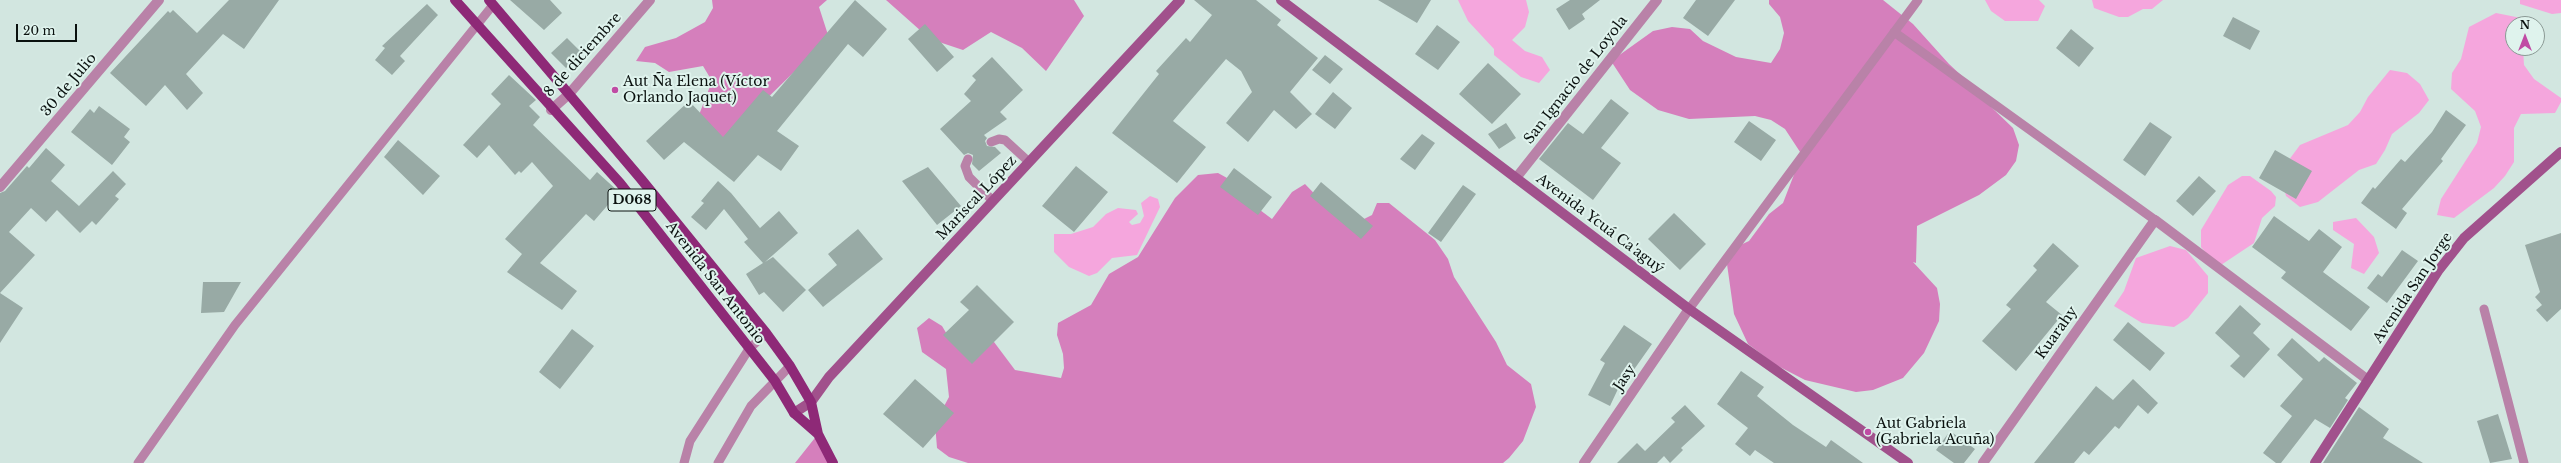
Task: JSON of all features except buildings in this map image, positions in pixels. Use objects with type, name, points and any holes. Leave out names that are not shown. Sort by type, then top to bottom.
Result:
[{"type":"main road","name":"Avenida San Antonio","points":[[455,0],[551,110],[620,183],[775,381],[794,413],[818,434],[833,463]]},
{"type":"main road","name":"Avenida San Antonio","points":[[491,2],[570,94],[766,333],[790,366],[811,402]]},
{"type":"main road","name":"D068","points":[[811,402],[818,434]]},
{"type":"street","name":"30 de Julio","points":[[0,188],[159,0]]},
{"type":"street","name":"8 de diciembre","points":[[551,110],[570,94],[650,0]]},
{"type":"street","name":"Mariscal López","points":[[794,413],[811,402],[829,377],[1180,0]]},
{"type":"street","name":"Avenida Ycuá Ca'aguý","points":[[1281,0],[1689,309],[1908,463]]},
{"type":"street","name":"San Ignacio de Loyola","points":[[1516,178],[1657,0]]},
{"type":"street","name":"Avenida San Jorge","points":[[2315,463],[2438,271],[2464,238],[2561,152]]},
{"type":"street","points":[[2155,220],[2368,380]]},
{"type":"street","name":"Kuarahy","points":[[1983,463],[2155,220]]},
{"type":"street","name":"Jasy","points":[[1584,463],[1689,309]]},
{"type":"lane","points":[[1689,309],[1918,0]]},
{"type":"lane","points":[[138,463],[235,325],[378,145],[478,26],[491,2]]},
{"type":"lane","points":[[1894,32],[2155,220]]},
{"type":"lane","points":[[991,142],[999,139],[1005,140],[1029,162]]},
{"type":"lane","points":[[968,159],[965,166],[969,177],[993,201]]},
{"type":"lane","points":[[2484,309],[2524,463]]},
{"type":"lane","points":[[678,463],[684,459],[690,441],[749,349],[766,333]]},
{"type":"lane","points":[[718,463],[751,406],[790,366]]},
{"type":"shaded area","points":[[712,0],[827,0],[819,7],[829,38],[719,145],[694,128],[712,81],[703,66],[669,72],[655,63],[636,61],[645,47],[676,38],[705,22],[713,8]]},
{"type":"shaded area","points":[[886,0],[1074,0],[1084,16],[1046,71],[1022,48],[991,32],[963,50],[930,39]]},
{"type":"shaded area","points":[[1458,0],[1526,0],[1529,12],[1525,27],[1512,40],[1525,51],[1542,57],[1550,70],[1539,83],[1521,77],[1494,55],[1494,49],[1468,21]]},
{"type":"shaded area","points":[[1769,0],[1883,0],[1913,24],[1949,64],[1976,89],[1987,103],[2013,128],[2019,145],[2016,161],[2006,175],[1979,195],[1917,226],[1916,263],[1913,262],[1937,288],[1940,304],[1939,321],[1924,353],[1903,378],[1873,390],[1856,392],[1805,380],[1776,365],[1748,344],[1734,314],[1727,264],[1734,248],[1749,241],[1769,214],[1783,203],[1795,172],[1804,158],[1785,129],[1771,120],[1755,116],[1689,119],[1658,110],[1630,90],[1611,61],[1653,31],[1672,27],[1690,29],[1703,41],[1736,57],[1771,63],[1780,49],[1784,33],[1780,17],[1769,4]]},
{"type":"shaded area","points":[[1985,0],[2039,0],[2045,6],[2038,21],[2005,21],[1991,11]]},
{"type":"shaded area","points":[[2092,0],[2163,0],[2152,9],[2143,9],[2128,17],[2119,17],[2094,8]]},
{"type":"shaded area","points":[[2520,0],[2561,0],[2561,13],[2552,14],[2520,4]]},
{"type":"shaded area","points":[[2496,13],[2511,16],[2505,16],[2505,56],[2523,56],[2524,65],[2534,79],[2561,98],[2561,102],[2555,113],[2521,114],[2514,128],[2514,162],[2505,176],[2494,188],[2454,218],[2437,215],[2441,199],[2477,143],[2481,127],[2475,111],[2451,89],[2452,73],[2461,59],[2469,27]]},
{"type":"shaded area","points":[[2390,70],[2407,73],[2420,84],[2429,100],[2419,113],[2392,134],[2385,150],[2376,164],[2359,170],[2318,202],[2300,207],[2286,196],[2280,172],[2300,145],[2348,125],[2360,112],[2368,97]]},
{"type":"shaded area","points":[[1218,173],[1247,189],[1260,210],[1272,219],[1292,192],[1305,184],[1334,214],[1356,223],[1372,215],[1377,203],[1389,203],[1435,240],[1448,259],[1454,277],[1496,342],[1507,365],[1531,384],[1536,407],[1523,441],[1509,458],[1503,463],[968,463],[949,457],[937,448],[935,423],[949,397],[946,369],[922,352],[917,328],[929,318],[942,326],[951,341],[994,342],[1015,370],[1061,378],[1064,368],[1063,354],[1057,335],[1058,323],[1091,305],[1109,274],[1138,257],[1175,198],[1198,175]]},
{"type":"shaded area","points":[[2242,176],[2250,176],[2271,191],[2276,197],[2275,206],[2262,218],[2254,243],[2218,267],[2201,247],[2201,230],[2228,185]]},
{"type":"shaded area","points":[[1150,196],[1158,199],[1160,207],[1137,255],[1112,258],[1097,273],[1089,276],[1069,267],[1054,252],[1054,234],[1071,234],[1093,227],[1106,214],[1118,208],[1136,210],[1138,214],[1129,222],[1132,225],[1140,223],[1144,216],[1141,203]]},
{"type":"shaded area","points":[[2356,218],[2374,237],[2379,253],[2364,274],[2351,268],[2354,244],[2333,230],[2333,222]]},
{"type":"shaded area","points":[[2170,246],[2186,250],[2208,276],[2208,293],[2188,318],[2174,327],[2142,323],[2114,306],[2124,291],[2136,258]]},
{"type":"shaded area","points":[[818,434],[831,463],[795,463]]},
{"type":"place","name":"Aut Ña Elena (Víctor Orlando Jaquet)","points":[[615,90]]},
{"type":"place","name":"Aut Gabriela (Gabriela Acuña)","points":[[1868,432]]}]
